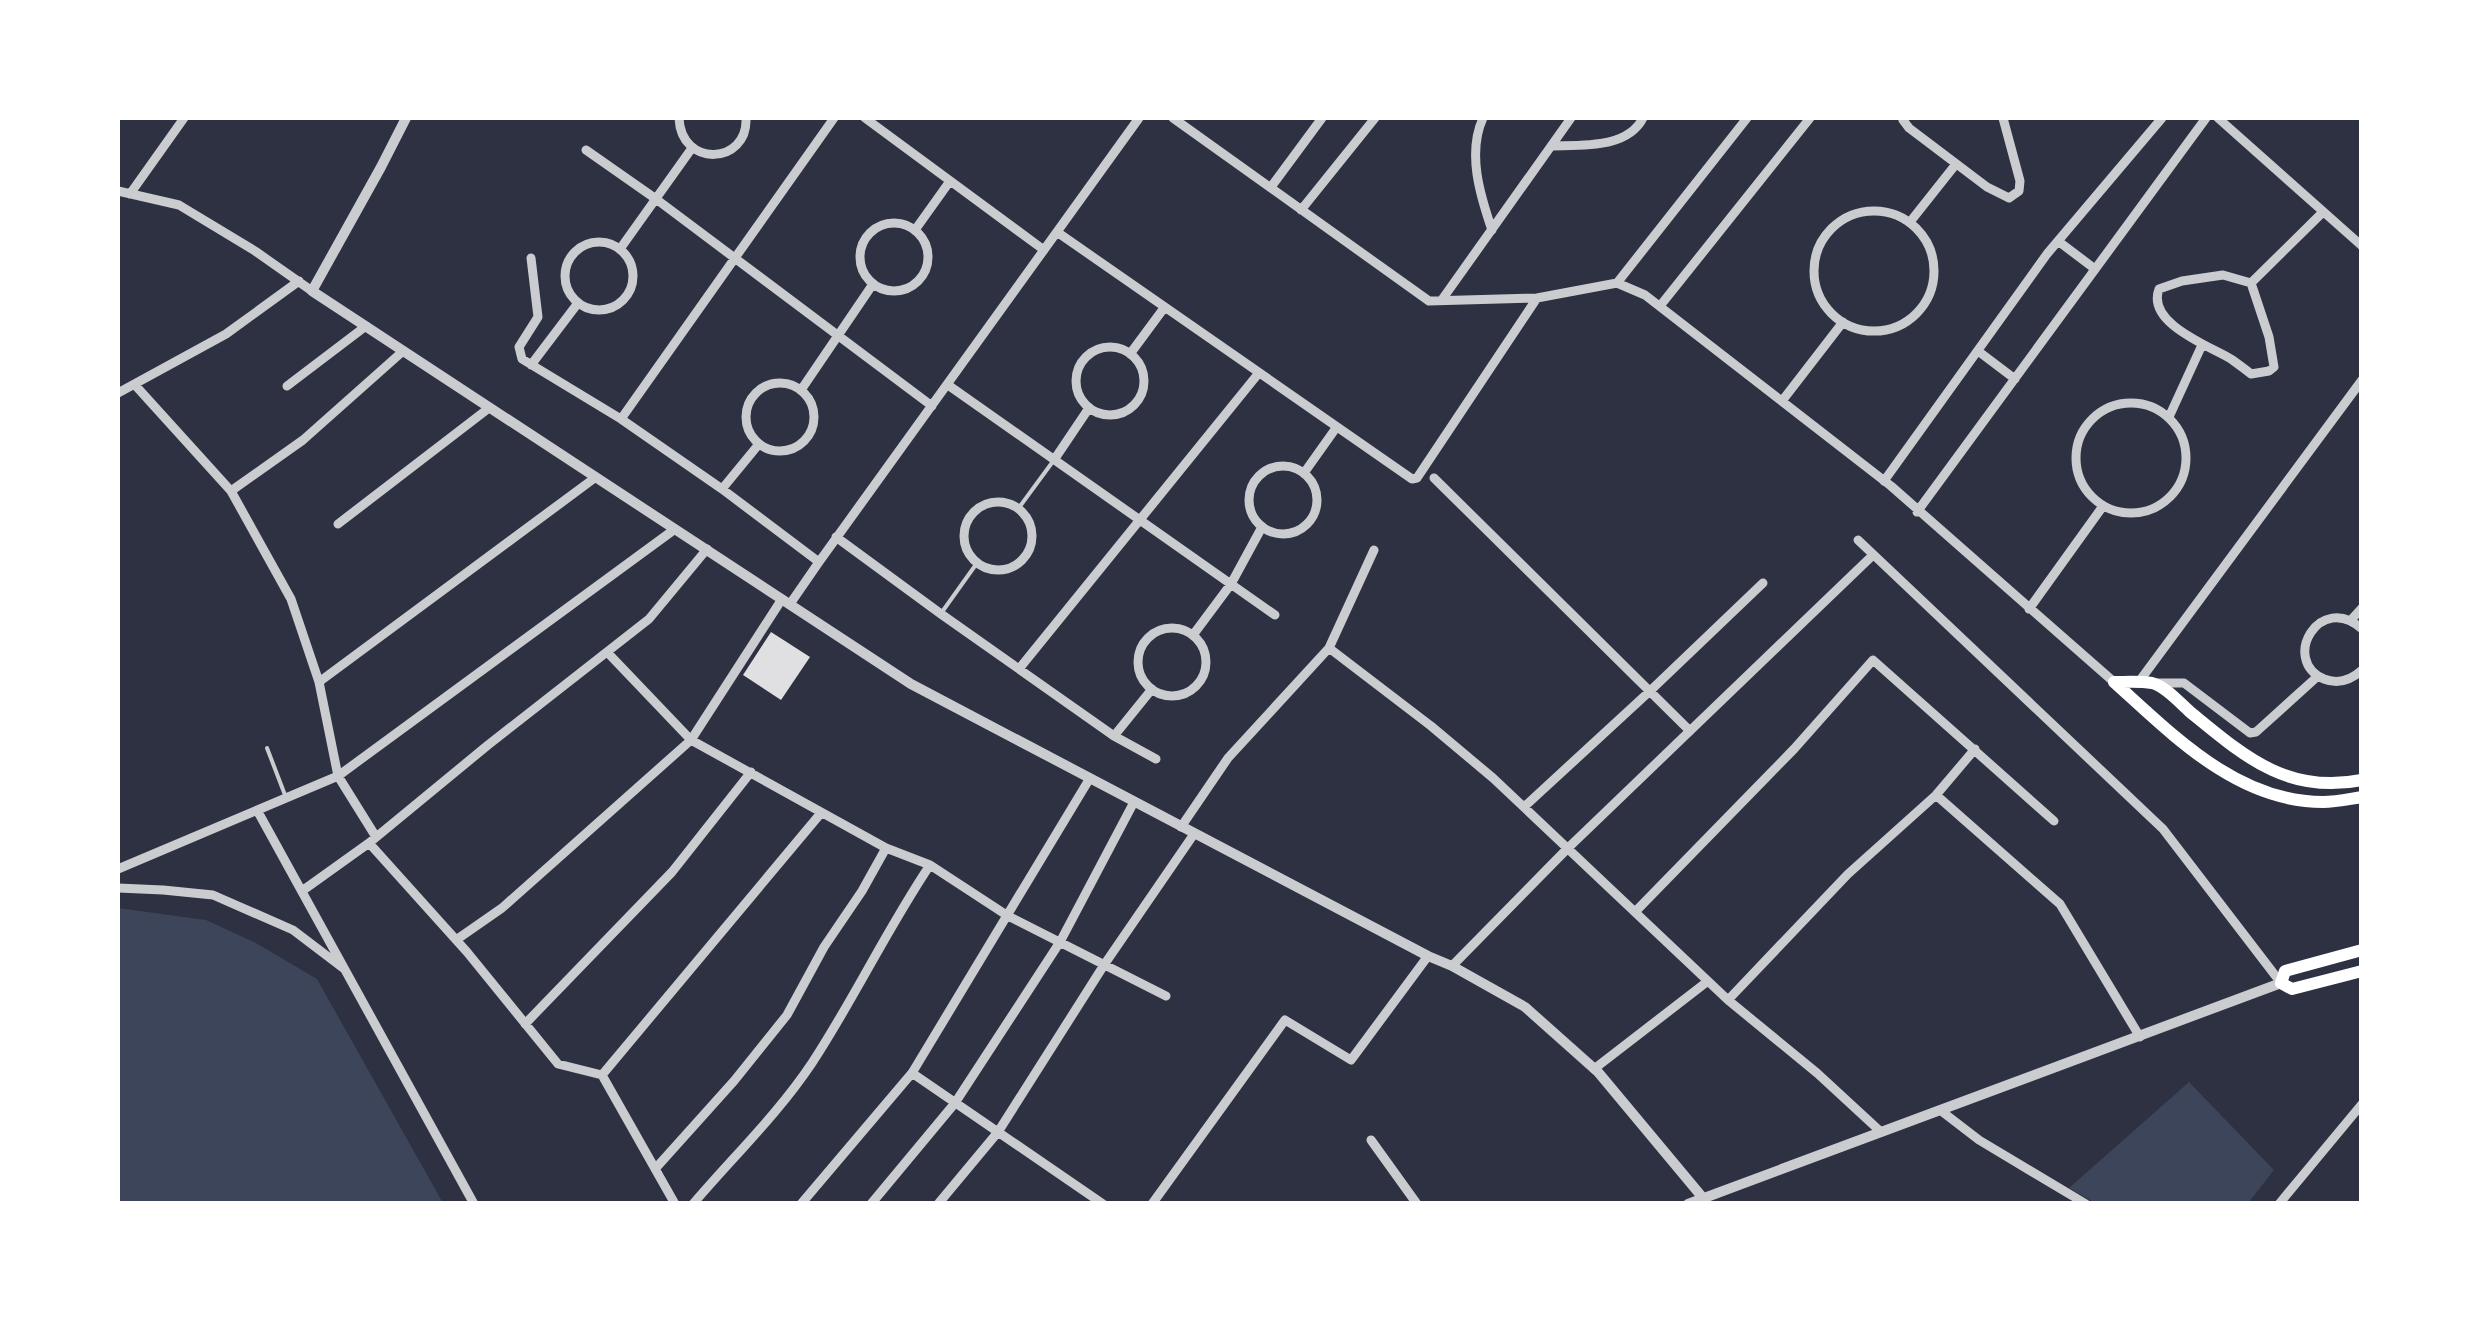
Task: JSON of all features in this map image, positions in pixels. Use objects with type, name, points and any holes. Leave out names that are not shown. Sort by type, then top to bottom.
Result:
[{"type":"main road","points":[[2114,682],[2156,683],[2242,754],[2268,770],[2309,781],[2362,780]]},
{"type":"main road","points":[[2114,682],[2194,752],[2236,781],[2281,796],[2322,802],[2362,798]]},
{"type":"main road","points":[[2362,950],[2286,971],[2281,984],[2292,989],[2362,971]]},
{"type":"street","points":[[130,194],[184,118]]},
{"type":"street","points":[[312,290],[406,118]]},
{"type":"street","points":[[679,118],[680,131],[692,148],[714,155],[736,146],[743,136],[746,118]]},
{"type":"street","points":[[620,419],[834,118]]},
{"type":"street","points":[[865,118],[1044,250]]},
{"type":"street","points":[[456,940],[502,908],[691,740],[786,602],[819,562],[1139,118]]},
{"type":"street","points":[[1173,118],[1430,301],[1538,298],[1617,283],[1645,296],[1884,481],[2114,682]]},
{"type":"street","points":[[1271,187],[1322,118]]},
{"type":"street","points":[[1302,210],[1375,118]]},
{"type":"street","points":[[1483,118],[1477,131],[1476,159],[1492,230]]},
{"type":"street","points":[[1440,300],[1571,118]]},
{"type":"street","points":[[1551,146],[1613,141],[1630,134],[1643,118]]},
{"type":"street","points":[[1617,283],[1747,118]]},
{"type":"street","points":[[1660,306],[1810,118]]},
{"type":"street","points":[[1904,118],[1909,128],[1956,164],[2009,198],[2019,191],[2020,181],[2003,118]]},
{"type":"street","points":[[1884,481],[2058,241],[2162,118]]},
{"type":"street","points":[[1918,512],[2206,118]]},
{"type":"street","points":[[2218,118],[2362,246]]},
{"type":"street","points":[[620,249],[692,148]]},
{"type":"street","points":[[586,150],[932,406]]},
{"type":"street","points":[[1910,222],[1956,164]]},
{"type":"street","points":[[915,230],[950,181]]},
{"type":"street","points":[[118,191],[179,206],[256,251],[402,352],[911,684],[1525,1007],[1594,1068],[1702,1198]]},
{"type":"street","points":[[1874,210],[1893,213],[1910,222],[1933,255],[1930,295],[1918,312],[1902,324],[1862,330],[1843,322],[1818,293],[1816,255],[1824,237],[1838,223],[1874,210]]},
{"type":"street","points":[[2251,283],[2324,212]]},
{"type":"street","points":[[884,224],[906,224],[923,238],[928,261],[924,272],[917,282],[896,291],[873,284],[860,256],[867,236],[884,224]]},
{"type":"street","points":[[1057,232],[1412,479],[1417,478],[1538,298]]},
{"type":"street","points":[[2058,241],[2095,270]]},
{"type":"street","points":[[600,242],[620,249],[628,257],[633,280],[622,301],[600,310],[578,303],[566,286],[565,275],[572,255],[600,242]]},
{"type":"street","points":[[531,258],[538,318],[520,348],[522,358],[722,489],[819,562]]},
{"type":"street","points":[[2223,275],[2251,283],[2269,338],[2274,367],[2270,371],[2251,374],[2202,345],[2171,323],[2156,297],[2159,289],[2182,281],[2223,275]]},
{"type":"street","points":[[118,393],[226,334],[298,281]]},
{"type":"street","points":[[801,390],[873,284]]},
{"type":"street","points":[[531,365],[578,303]]},
{"type":"street","points":[[1130,354],[1164,308]]},
{"type":"street","points":[[1782,401],[1843,322]]},
{"type":"street","points":[[287,386],[366,326]]},
{"type":"street","points":[[2168,417],[2202,345]]},
{"type":"street","points":[[1100,348],[1121,349],[1130,354],[1138,362],[1144,385],[1133,406],[1111,415],[1089,408],[1077,391],[1075,380],[1082,360],[1100,348]]},
{"type":"street","points":[[1978,351],[2014,379]]},
{"type":"street","points":[[231,491],[303,440],[402,352]]},
{"type":"street","points":[[1019,669],[1258,374]]},
{"type":"street","points":[[2138,682],[2362,380]]},
{"type":"street","points":[[778,383],[801,390],[813,407],[812,428],[807,437],[790,449],[769,449],[759,444],[746,424],[750,401],[757,392],[778,383]]},
{"type":"street","points":[[135,385],[231,491],[291,599],[319,682],[338,776],[372,840],[558,1064],[602,1075],[674,1204]]},
{"type":"street","points":[[948,385],[1274,615]]},
{"type":"street","points":[[2122,403],[2155,408],[2168,417],[2180,431],[2186,448],[2186,466],[2170,498],[2138,513],[2103,506],[2090,495],[2080,481],[2076,448],[2092,419],[2106,408],[2122,403]]},
{"type":"street","points":[[338,524],[489,408]]},
{"type":"street","points":[[1054,460],[1089,408]]},
{"type":"street","points":[[1304,473],[1336,428]]},
{"type":"street","points":[[722,489],[759,444]]},
{"type":"street","points":[[1274,468],[1294,468],[1304,473],[1316,492],[1314,516],[1296,532],[1285,534],[1262,527],[1250,510],[1256,480],[1274,468]]},
{"type":"street","points":[[319,682],[596,477]]},
{"type":"street","points":[[1434,478],[1690,730]]},
{"type":"street","points":[[1008,503],[1018,508],[1032,536],[1025,556],[1017,564],[997,570],[977,563],[964,543],[967,520],[984,504],[1008,503]]},
{"type":"street","points":[[2029,608],[2103,506]]},
{"type":"street","points":[[1193,635],[1230,584],[1262,527]]},
{"type":"street","points":[[118,869],[338,776],[674,528]]},
{"type":"street","points":[[836,538],[1114,736],[1156,760]]},
{"type":"street","points":[[1688,1204],[1702,1198],[1720,1198],[1882,1132],[2281,984],[2162,829],[1858,540]]},
{"type":"street","points":[[302,890],[372,840],[649,620],[707,549]]},
{"type":"street","points":[[1181,827],[1228,758],[1329,648],[1374,550]]},
{"type":"street","points":[[1452,966],[1872,555]]},
{"type":"street","points":[[1524,807],[1763,584]]},
{"type":"street","points":[[2351,620],[2362,608]]},
{"type":"street","points":[[2362,629],[2351,620],[2330,618],[2312,629],[2304,649],[2318,676],[2339,682],[2362,670]]},
{"type":"street","points":[[1173,628],[1193,635],[1206,655],[1202,678],[1185,694],[1174,696],[1152,690],[1138,662],[1145,642],[1162,630],[1173,628]]},
{"type":"street","points":[[1329,648],[1431,726],[1524,807],[1728,1000],[1882,1132]]},
{"type":"street","points":[[607,652],[691,740],[886,848],[930,865],[1008,916],[1166,996]]},
{"type":"street","points":[[1634,912],[1794,750],[1873,660],[2054,822]]},
{"type":"street","points":[[2156,683],[2184,683],[2250,733],[2256,732],[2318,676]]},
{"type":"street","points":[[1114,736],[1152,690]]},
{"type":"street","points":[[1728,1000],[1848,874],[1936,795],[1975,750]]},
{"type":"street","points":[[525,1024],[672,872],[751,772]]},
{"type":"street","points":[[809,1201],[912,1073],[1090,778]]},
{"type":"street","points":[[1936,795],[2060,904],[2140,1038]]},
{"type":"street","points":[[872,1204],[955,1103],[1060,942],[1134,802]]},
{"type":"street","points":[[257,810],[474,1204]]},
{"type":"street","points":[[602,1075],[821,813]]},
{"type":"street","points":[[938,1204],[998,1132],[1104,964],[1194,834]]},
{"type":"street","points":[[656,1169],[787,1015],[824,946],[886,848]]},
{"type":"street","points":[[693,1204],[778,1109],[813,1061],[930,865]]},
{"type":"street","points":[[118,888],[212,895],[293,930],[346,970]]},
{"type":"street","points":[[1152,1204],[1286,1020],[1351,1060],[1428,956]]},
{"type":"street","points":[[1594,1068],[1708,981]]},
{"type":"street","points":[[912,1073],[1103,1204]]},
{"type":"street","points":[[2279,1204],[2362,1104]]},
{"type":"street","points":[[1940,1110],[1979,1140],[2086,1204]]},
{"type":"street","points":[[1371,1140],[1417,1204]]},
{"type":"lane","points":[[1018,508],[1054,460]]},
{"type":"lane","points":[[940,614],[977,563]]},
{"type":"lane","points":[[267,748],[286,798]]},
{"type":"shaded area","points":[[118,908],[206,920],[256,943],[317,979],[443,1203],[118,1203]]},
{"type":"shaded area","points":[[2189,1082],[2274,1170],[2248,1203],[2095,1203],[2069,1188]]},
{"type":"building","points":[[771,632],[810,657],[781,700],[743,675]]}]
